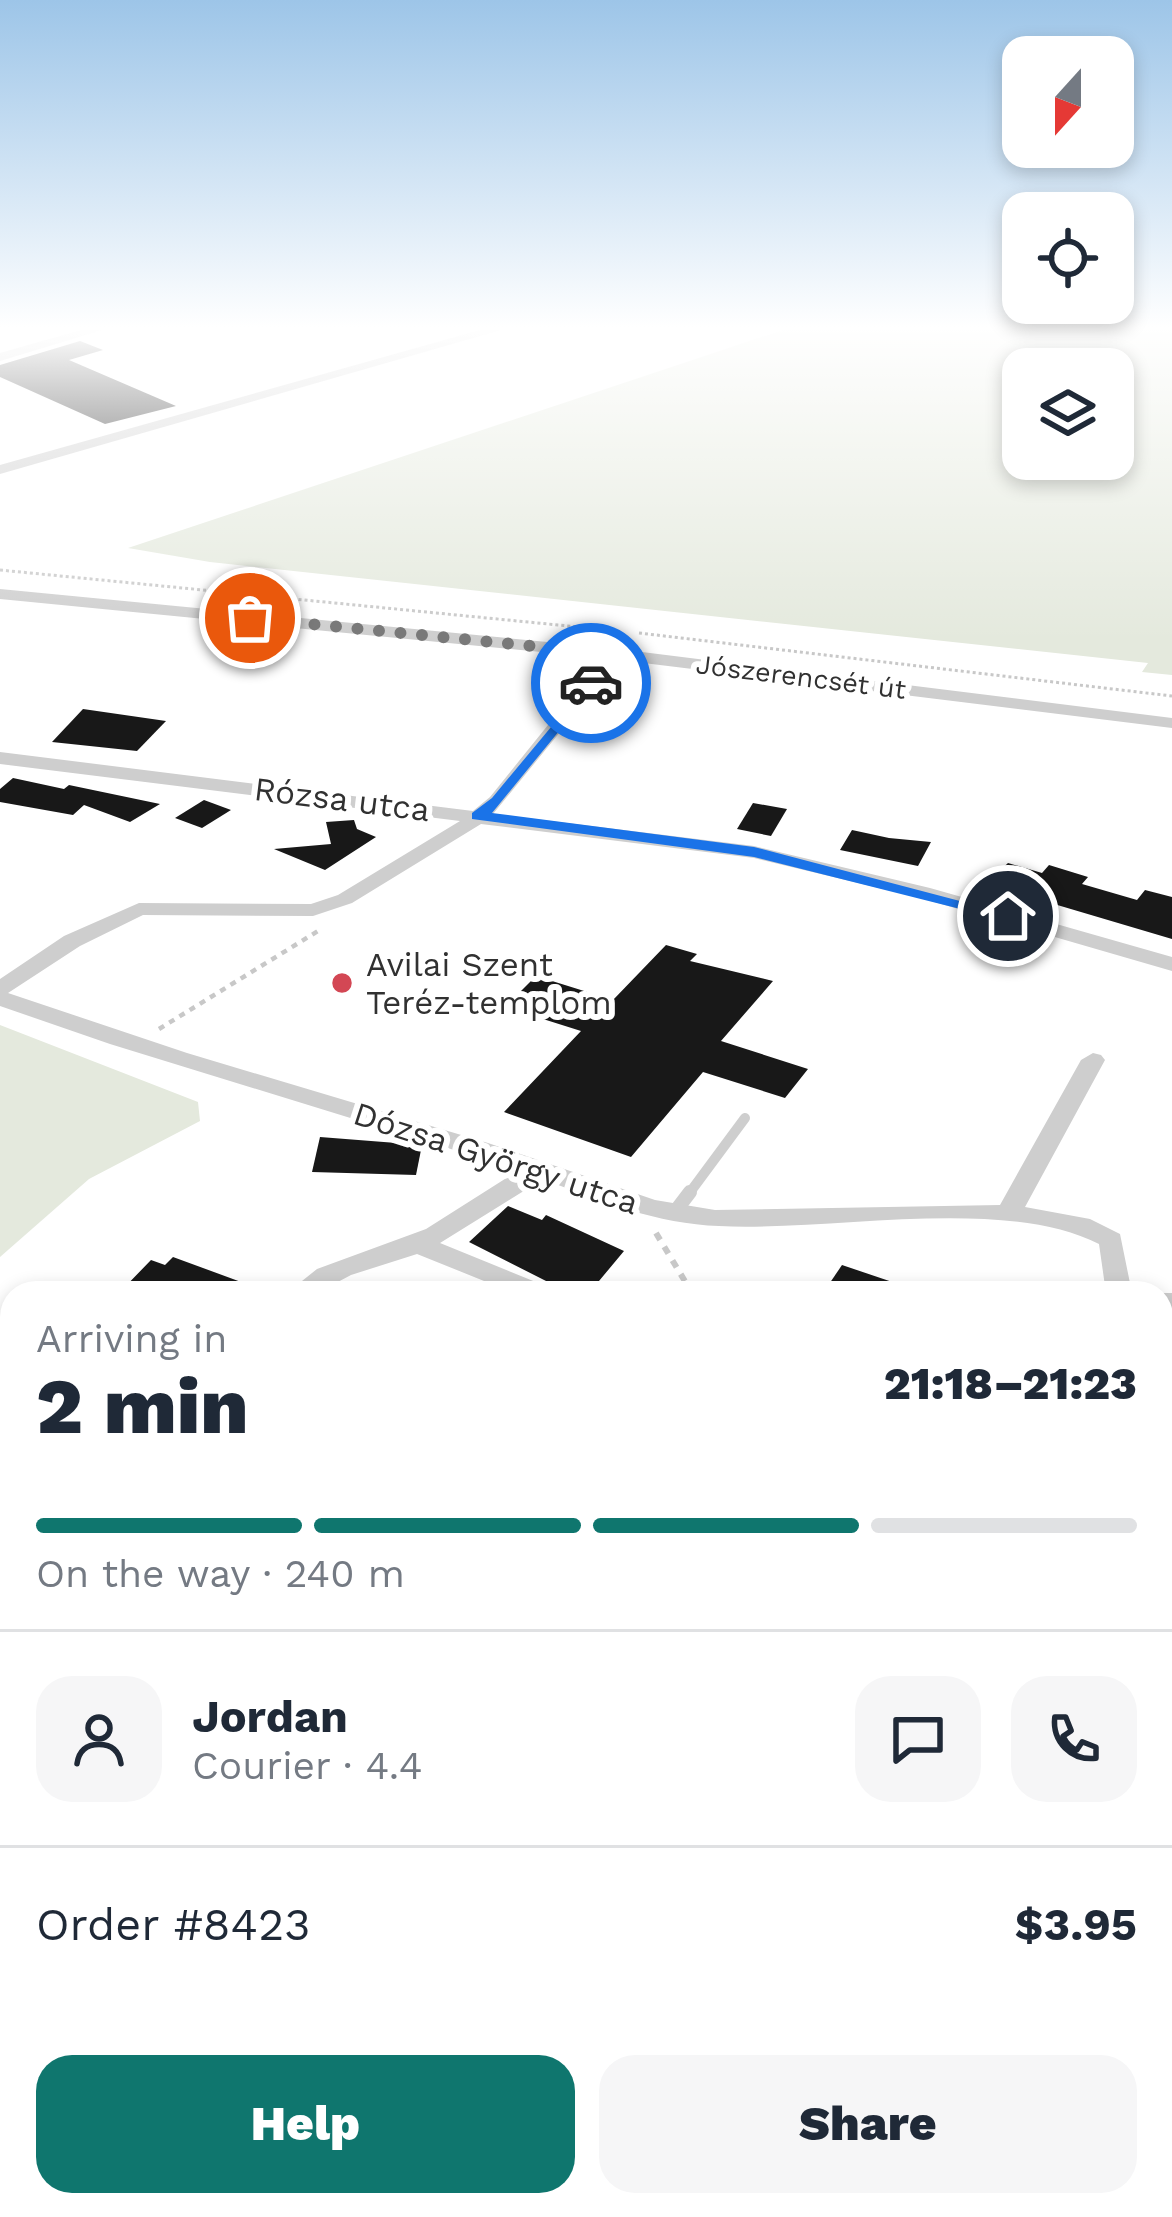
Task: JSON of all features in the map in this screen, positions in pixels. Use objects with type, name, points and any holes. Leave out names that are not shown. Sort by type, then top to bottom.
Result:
[{"type":"street","points":[[0,470],[129,433]]},
{"type":"street","name":"Jószerencsét út","points":[[0,582],[1172,708]]},
{"type":"street","name":"Jószerencsét út","points":[[0,594],[620,648],[1172,723]]},
{"type":"street","points":[[0,994],[72,941],[139,909],[331,905],[497,801],[620,648]]},
{"type":"street","name":"Rózsa utca","points":[[0,758],[754,852],[923,892],[1172,964]]},
{"type":"street","name":"Dózsa György utca","points":[[0,994],[129,1048],[483,1149],[642,1207],[784,1219],[1009,1212],[1100,1231],[1111,1240],[1117,1281]]},
{"type":"street","points":[[1009,1212],[1093,1060]]},
{"type":"street","points":[[321,1281],[348,1266],[417,1244],[491,1195],[539,1171]]},
{"type":"street","points":[[417,1244],[509,1281]]},
{"type":"lane","points":[[674,1213],[746,1118]]},
{"type":"path","points":[[129,1048],[319,931]]},
{"type":"path","points":[[642,1207],[685,1281]]},
{"type":"shaded area","points":[[472,433],[1002,433],[1002,480],[1134,480],[1134,433],[1172,433],[1172,675],[1142,672],[1148,663],[210,562],[128,548]]},
{"type":"shaded area","points":[[0,1025],[198,1102],[200,1121],[89,1179],[0,1257]]},
{"type":"building","points":[[83,709],[166,721],[137,751],[52,742]]},
{"type":"building","points":[[13,778],[160,804],[130,822],[84,805],[73,815],[0,802],[0,789]]},
{"type":"building","points":[[204,800],[231,810],[202,828],[175,818]]},
{"type":"building","points":[[753,803],[787,809],[771,836],[737,829]]},
{"type":"building","points":[[354,820],[357,829],[376,837],[325,870],[274,849],[331,844],[326,822]]},
{"type":"building","points":[[852,830],[931,842],[918,866],[840,850]]},
{"type":"building","points":[[1008,863],[1042,873],[1049,865],[1088,877],[1082,884],[1137,900],[1145,890],[1172,897],[1172,939],[986,884]]},
{"type":"building","points":[[666,945],[697,954],[690,961],[773,981],[721,1041],[808,1069],[785,1098],[703,1072],[631,1157],[504,1112],[581,1031],[505,1007],[536,976],[613,1000]]},
{"type":"building","points":[[320,1137],[422,1145],[416,1175],[312,1172]]},
{"type":"building","points":[[508,1206],[542,1220],[546,1215],[624,1251],[599,1281],[546,1281],[469,1242]]},
{"type":"building","points":[[173,1257],[238,1281],[131,1281],[151,1260],[165,1265]]},
{"type":"building","points":[[842,1265],[889,1281],[831,1281]]},
{"type":"way so far","points":[[250,618],[614,654],[591,683]]},
{"type":"place","name":"Avilai Szent Teréz-templom","points":[[342,983]]},
{"type":"route","points":[[591,683],[497,801],[478,816],[754,852],[1008,916]]}]
